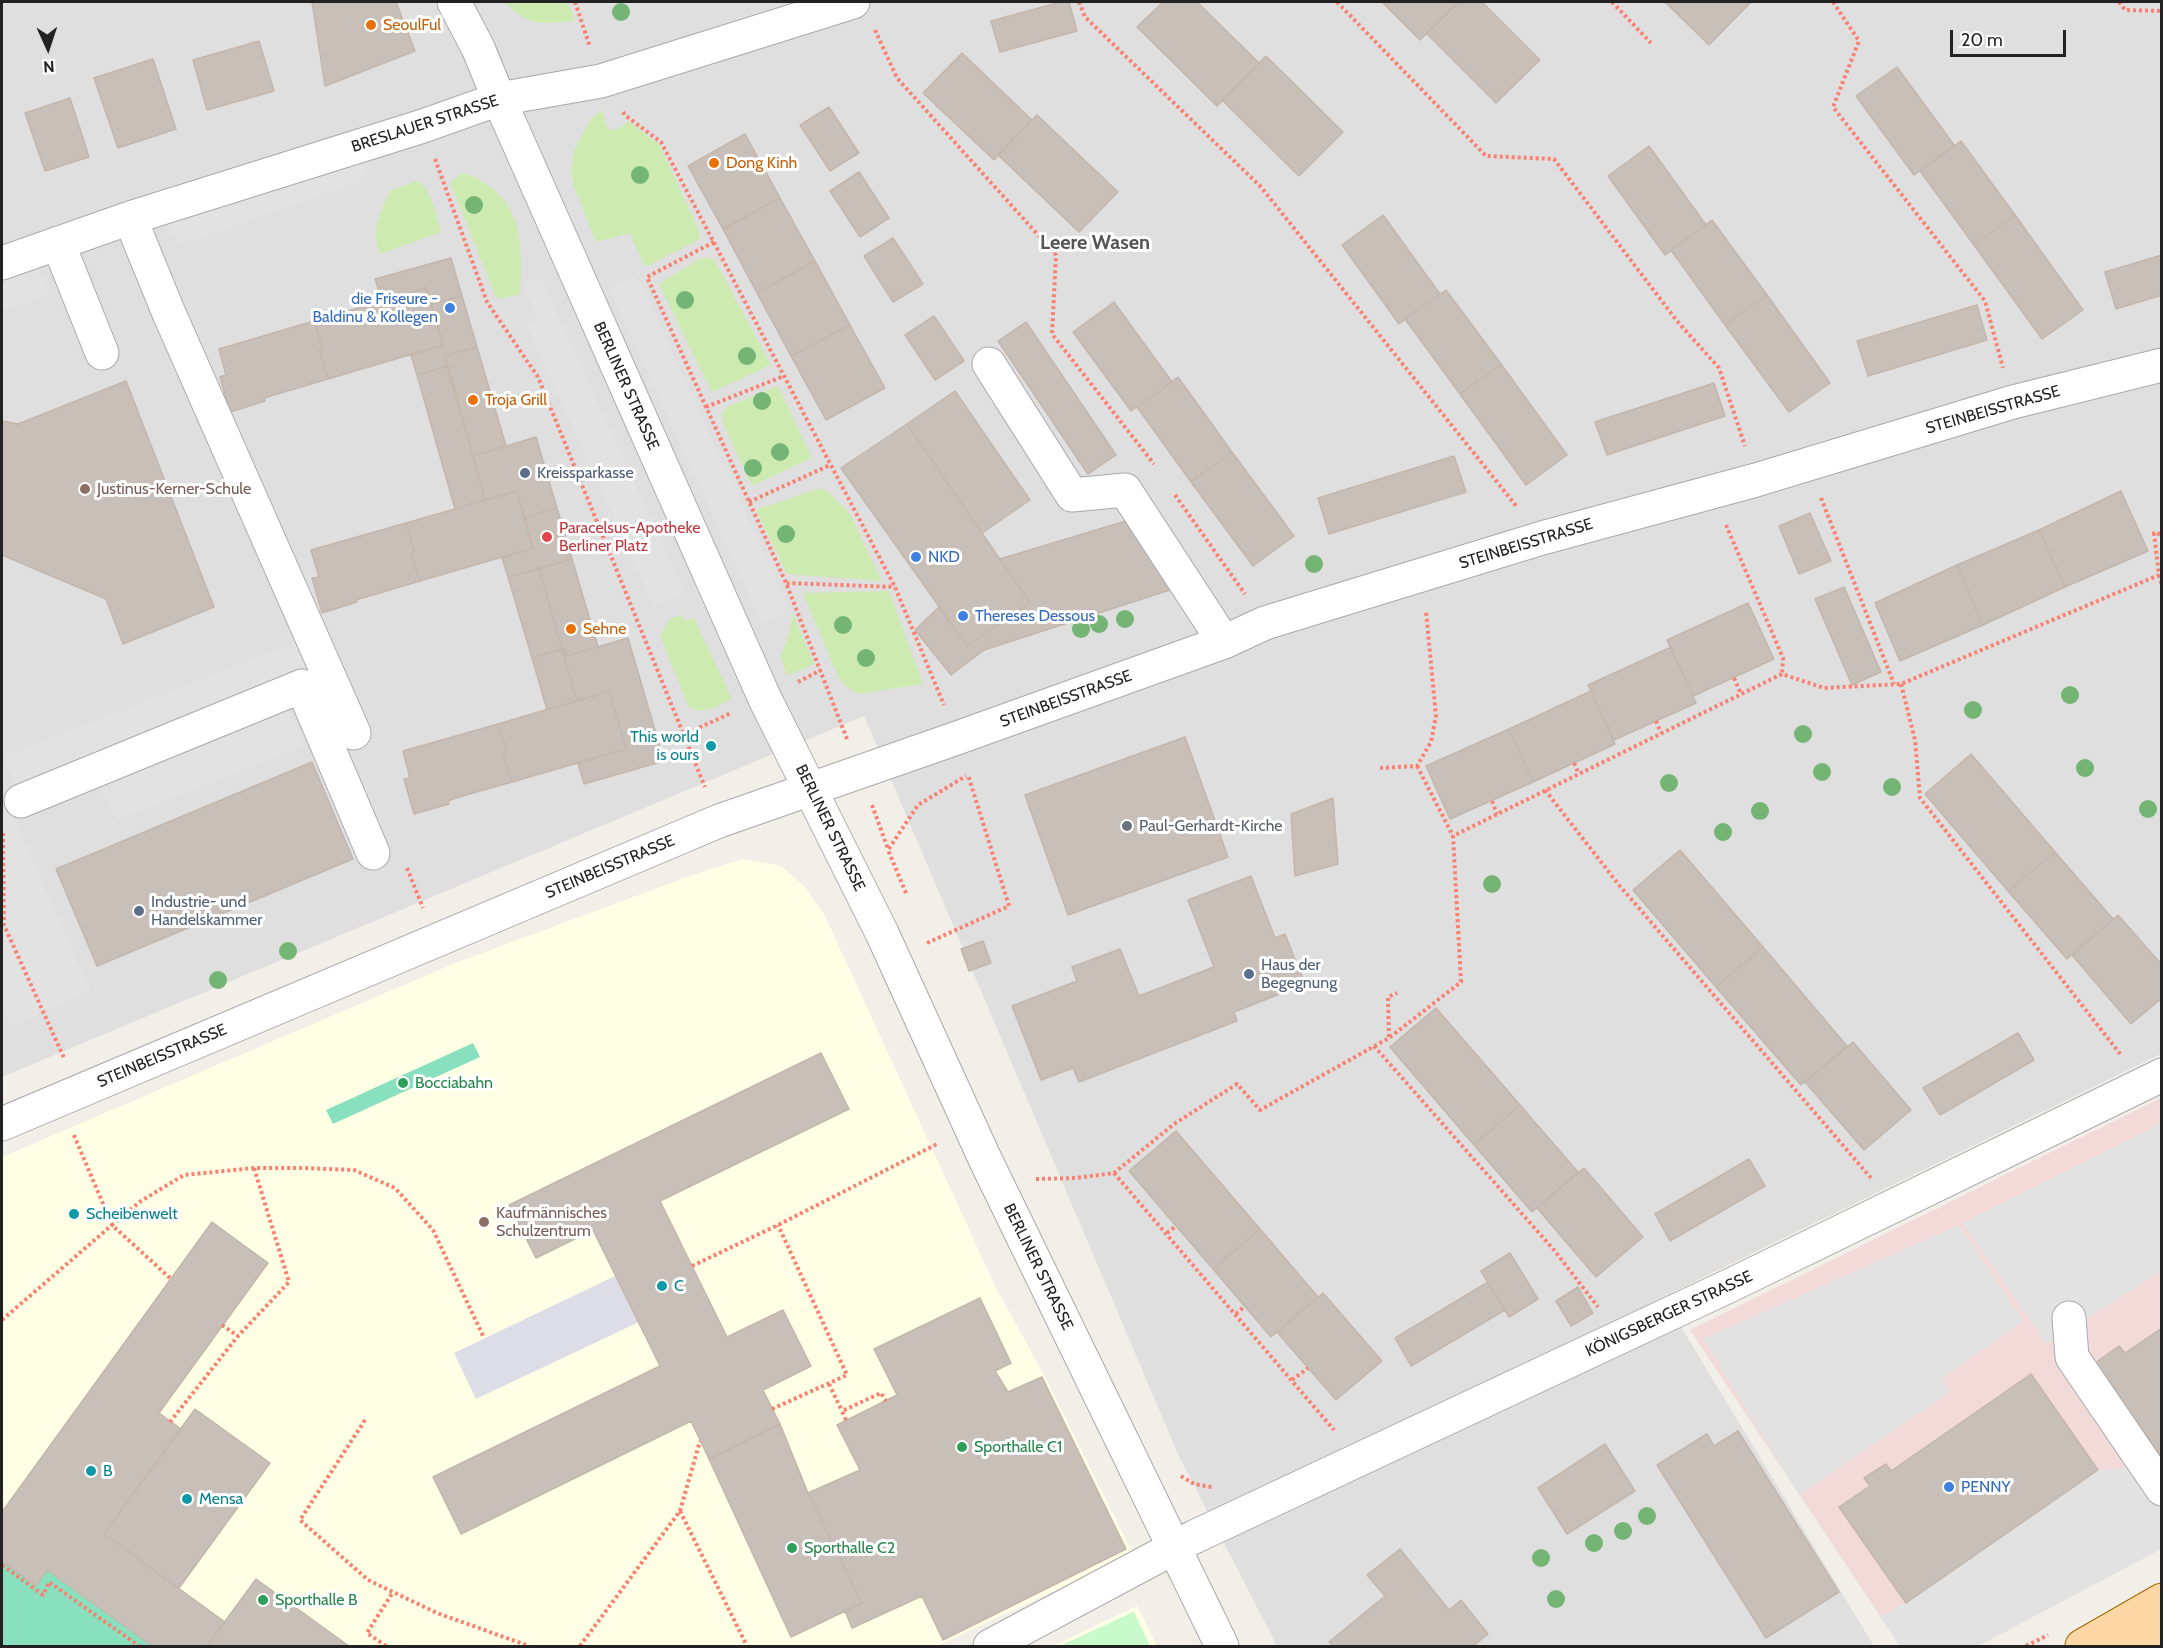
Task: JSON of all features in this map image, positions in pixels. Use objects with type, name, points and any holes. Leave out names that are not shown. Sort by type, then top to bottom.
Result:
[{"type":"main road","points":[[2082,1647],[2162,1600]]},
{"type":"main road","points":[[2133,1647],[2162,1630]]},
{"type":"street","name":"BERLINER STRASSE","points":[[454,2],[478,48],[760,688],[882,933],[981,1151],[1222,1647]]},
{"type":"street","name":"BRESLAUER STRASSE","points":[[2,263],[130,218],[423,126],[499,99],[601,81],[862,12]]},
{"type":"street","points":[[130,218],[173,322],[354,733]]},
{"type":"street","points":[[58,243],[102,353]]},
{"type":"street","points":[[989,364],[1072,495],[1125,490],[1224,642]]},
{"type":"street","name":"STEINBEISSTRASSE","points":[[2,1124],[719,821],[1224,642],[1265,623],[1542,538],[1756,480],[2013,402],[2162,365]]},
{"type":"street","points":[[12,814],[302,686],[373,853]]},
{"type":"street","name":"KÖNIGSBERGER STRASSE","points":[[990,1647],[1174,1547],[1229,1520],[1621,1337],[2153,1080]]},
{"type":"street","points":[[2069,1318],[2072,1357],[2162,1489]]},
{"type":"path","points":[[575,2],[601,81],[626,116],[662,142],[895,586],[957,738],[1009,906],[927,943]]},
{"type":"path","points":[[1079,2],[1085,17],[1261,187],[1542,538]]},
{"type":"path","points":[[1337,2],[1486,156],[1554,159],[1677,321],[1719,368],[1756,480]]},
{"type":"path","points":[[1612,2],[1651,43]]},
{"type":"path","points":[[1833,2],[1859,41],[1833,107],[1985,301],[2013,402]]},
{"type":"path","points":[[2119,2],[2125,10],[2162,11]]},
{"type":"path","points":[[862,12],[897,78],[1056,255],[1052,334],[1156,467]]},
{"type":"path","points":[[423,126],[487,302],[538,377],[719,821]]},
{"type":"path","points":[[714,242],[647,277],[786,583],[910,902]]},
{"type":"path","points":[[706,407],[784,376]]},
{"type":"path","points":[[1808,464],[1894,684]]},
{"type":"path","points":[[749,502],[831,465]]},
{"type":"path","points":[[1169,486],[1265,623]]},
{"type":"path","points":[[1712,492],[1783,658],[1782,674]]},
{"type":"path","points":[[2162,534],[2154,533],[2162,585]]},
{"type":"path","points":[[1452,836],[1782,674],[1824,688],[1901,684],[2159,575]]},
{"type":"path","points":[[1416,766],[1431,742],[1436,716],[1423,576]]},
{"type":"path","points":[[786,583],[895,586]]},
{"type":"path","points":[[1734,678],[1741,694]]},
{"type":"path","points":[[1901,684],[1915,740],[1920,798],[2153,1080]]},
{"type":"path","points":[[1656,721],[1661,734]]},
{"type":"path","points":[[1574,763],[1579,774]]},
{"type":"path","points":[[1380,768],[1416,766]]},
{"type":"path","points":[[1037,1190],[1032,1179],[1076,1178],[1114,1173],[1174,1124],[1237,1084],[1260,1110],[1389,1038],[1461,982],[1452,836],[1416,766]]},
{"type":"path","points":[[888,850],[918,804],[968,775]]},
{"type":"path","points":[[1545,790],[1618,885],[1860,1167],[1896,1204]]},
{"type":"path","points":[[1492,801],[1497,814]]},
{"type":"path","points":[[12,814],[4,925],[69,1095],[112,1225],[170,1278]]},
{"type":"path","points":[[922,933],[931,954]]},
{"type":"path","points":[[1389,1038],[1388,997],[1397,993]]},
{"type":"path","points":[[1374,1046],[1554,1250],[1621,1337]]},
{"type":"path","points":[[692,1266],[934,1145]]},
{"type":"path","points":[[170,1422],[238,1336],[289,1282],[254,1168]]},
{"type":"path","points":[[2,1320],[141,1201],[184,1175],[254,1168],[303,1168],[354,1170],[395,1188],[433,1230],[484,1338]]},
{"type":"path","points":[[1114,1173],[1359,1459]]},
{"type":"path","points":[[772,1409],[847,1375],[778,1225]]},
{"type":"path","points":[[1167,1233],[1176,1226]]},
{"type":"path","points":[[1236,1314],[1244,1307]]},
{"type":"path","points":[[222,1325],[238,1336]]},
{"type":"path","points":[[1292,1380],[1308,1368]]},
{"type":"path","points":[[829,1384],[846,1420]]},
{"type":"path","points":[[842,1411],[881,1393],[886,1401]]},
{"type":"path","points":[[365,1420],[300,1520],[368,1580],[437,1613],[529,1647]]},
{"type":"path","points":[[580,1647],[680,1511],[700,1441]]},
{"type":"path","points":[[1179,1475],[1194,1484],[1212,1487],[1229,1520]]},
{"type":"path","points":[[680,1511],[747,1647]]},
{"type":"path","points":[[2,1565],[43,1595],[49,1582],[139,1647]]},
{"type":"path","points":[[386,1647],[367,1633],[393,1592]]},
{"type":"shaded area","points":[[2,2],[2161,2],[2161,1054],[1663,1297],[1874,1646],[1277,1646],[1178,1454],[864,716],[2,1077]]},
{"type":"shaded area","points":[[359,156],[366,179],[179,245],[169,223]]},
{"type":"shaded area","points":[[38,266],[48,295],[2,311],[2,280]]},
{"type":"shaded area","points":[[637,276],[790,611],[762,623],[609,288]]},
{"type":"shaded area","points":[[540,277],[684,592],[654,606],[527,326],[539,321],[523,285]]},
{"type":"shaded area","points":[[302,640],[318,680],[283,693],[304,746],[115,820],[95,771],[21,801],[4,757]]},
{"type":"shaded area","points":[[2,792],[90,990],[12,1026],[2,1006]]},
{"type":"shaded area","name":"Kaufmännisches Schulzentrum","points":[[743,859],[781,866],[805,887],[825,916],[996,1288],[1044,1375],[1133,1554],[937,1646],[2,1646],[2,1157],[458,962],[698,873]]},
{"type":"shaded area","points":[[2161,1098],[2161,1549],[1978,1646],[1900,1646],[1690,1330]]},
{"type":"shaded area","points":[[2161,1123],[2161,1271],[2047,1344],[1963,1223]]},
{"type":"shaded area","points":[[1959,1225],[2023,1321],[1941,1379],[1950,1392],[1799,1495],[1703,1339]]},
{"type":"shaded area","points":[[617,1275],[639,1322],[476,1399],[454,1353]]},
{"type":"shaded area","points":[[2161,1466],[2161,1549],[1978,1646],[1900,1646],[1880,1617],[1906,1603],[2098,1470]]},
{"type":"shaded area","points":[[1137,1606],[1157,1646],[1053,1646]]},
{"type":"green space","points":[[506,2],[568,2],[575,21],[545,23],[529,20],[513,10]]},
{"type":"green space","points":[[602,110],[608,129],[619,128],[628,121],[659,144],[699,230],[700,239],[645,267],[630,233],[596,242],[573,184],[571,172],[574,152],[591,119]]},
{"type":"green space","points":[[464,173],[483,182],[498,193],[515,222],[521,256],[520,294],[505,298],[496,297],[450,182]]},
{"type":"green space","points":[[417,181],[422,184],[430,196],[441,232],[380,254],[376,229],[390,191]]},
{"type":"green space","points":[[700,259],[714,259],[771,365],[712,392],[659,284]]},
{"type":"green space","points":[[778,386],[812,458],[752,486],[722,421],[723,412],[727,407]]},
{"type":"green space","points":[[817,489],[827,490],[850,514],[882,581],[787,574],[756,510]]},
{"type":"green space","points":[[889,591],[923,684],[859,694],[844,685],[837,674],[803,593]]},
{"type":"green space","points":[[681,614],[684,621],[694,618],[732,699],[711,709],[700,710],[689,707],[660,636],[669,620]]},
{"type":"green space","points":[[793,614],[814,664],[787,676],[781,657]]},
{"type":"green space","name":"Bocciabahn","points":[[473,1043],[480,1057],[333,1124],[326,1110]]},
{"type":"green space","points":[[2,1561],[36,1585],[47,1570],[152,1646],[2,1646]]},
{"type":"green space","points":[[1133,1612],[1150,1646],[1060,1646]]},
{"type":"building","points":[[312,2],[396,2],[415,51],[325,86]]},
{"type":"building","points":[[1061,2],[1069,2],[1077,31],[1000,52],[991,21]]},
{"type":"building","points":[[1163,2],[1197,2],[1259,63],[1217,106],[1137,27]]},
{"type":"building","points":[[1382,2],[1459,2],[1420,40]]},
{"type":"building","points":[[1459,2],[1482,2],[1540,60],[1496,103],[1426,33]]},
{"type":"building","points":[[1665,2],[1749,2],[1750,3],[1709,45]]},
{"type":"building","points":[[259,41],[274,91],[207,110],[193,60]]},
{"type":"building","points":[[962,53],[1032,120],[994,160],[923,93]]},
{"type":"building","points":[[1266,56],[1343,132],[1299,176],[1222,100]]},
{"type":"building","points":[[153,59],[176,129],[118,148],[94,78]]},
{"type":"building","points":[[1897,67],[1954,145],[1914,175],[1856,96]]},
{"type":"building","points":[[70,98],[89,157],[45,171],[25,113]]},
{"type":"building","points":[[829,107],[859,153],[830,171],[800,125]]},
{"type":"building","points":[[1037,115],[1118,192],[1079,232],[998,155]]},
{"type":"building","points":[[745,134],[780,198],[723,229],[688,166]]},
{"type":"building","points":[[1961,141],[2015,215],[1974,245],[1920,171]]},
{"type":"building","points":[[1649,146],[1706,225],[1665,255],[1608,176]]},
{"type":"building","points":[[859,172],[889,218],[860,237],[830,191]]},
{"type":"building","points":[[780,198],[815,261],[757,293],[723,229]]},
{"type":"building","points":[[1383,215],[1440,294],[1399,324],[1342,245]]},
{"type":"building","points":[[2015,215],[2083,310],[2042,339],[1974,245]]},
{"type":"building","points":[[1712,220],[1767,295],[1725,325],[1671,250]]},
{"type":"building","points":[[893,238],[923,284],[893,302],[864,256]]},
{"type":"building","points":[[2162,255],[2162,295],[2116,309],[2105,272]]},
{"type":"building","points":[[451,258],[462,296],[431,304],[426,288],[382,301],[375,279]]},
{"type":"building","points":[[815,261],[850,325],[791,356],[757,293]]},
{"type":"building","points":[[426,288],[443,345],[328,379],[320,351],[323,350],[314,321]]},
{"type":"building","points":[[1446,290],[1501,364],[1460,394],[1405,319]]},
{"type":"building","points":[[1767,295],[1830,383],[1789,412],[1725,325]]},
{"type":"building","points":[[462,296],[477,347],[444,356],[448,366],[417,375],[411,355],[443,345],[431,304]]},
{"type":"building","points":[[1114,302],[1172,382],[1131,411],[1073,332]]},
{"type":"building","points":[[1977,305],[1987,340],[1868,376],[1857,341]]},
{"type":"building","points":[[934,316],[964,361],[935,380],[905,335]]},
{"type":"building","points":[[314,321],[323,350],[320,351],[328,379],[264,398],[265,401],[230,412],[220,377],[226,375],[219,349]]},
{"type":"building","points":[[1026,322],[1116,455],[1088,474],[998,341]]},
{"type":"building","points":[[850,325],[885,388],[826,420],[791,356]]},
{"type":"building","points":[[477,347],[506,446],[473,456],[444,356]]},
{"type":"building","points":[[1501,364],[1567,455],[1526,485],[1460,394]]},
{"type":"building","points":[[448,366],[485,500],[455,509],[417,375]]},
{"type":"building","points":[[1178,377],[1232,452],[1191,482],[1137,407]]},
{"type":"building","name":"Justinus-Kerner-Schule","points":[[126,381],[214,607],[123,644],[106,599],[2,555],[2,421],[18,424]]},
{"type":"building","points":[[1714,383],[1725,416],[1607,455],[1595,422]]},
{"type":"building","points":[[955,391],[1030,500],[982,533],[907,424]]},
{"type":"building","points":[[907,424],[1030,603],[967,646],[841,468]]},
{"type":"building","points":[[536,437],[557,508],[524,518],[517,491],[485,500],[473,456]]},
{"type":"building","points":[[1232,452],[1294,536],[1253,566],[1191,482]]},
{"type":"building","points":[[1454,456],[1466,492],[1329,534],[1318,498]]},
{"type":"building","points":[[517,491],[533,548],[420,581],[411,553],[414,552],[406,523]]},
{"type":"building","points":[[2121,491],[2148,551],[2065,587],[2039,530]]},
{"type":"building","points":[[557,508],[572,559],[508,577],[502,558],[533,548],[524,518]]},
{"type":"building","points":[[1810,513],[1831,561],[1799,574],[1779,526]]},
{"type":"building","points":[[1129,520],[1176,588],[984,650],[951,675],[915,630],[939,607],[967,646],[1030,603],[1000,559]]},
{"type":"building","points":[[406,523],[414,552],[411,553],[420,581],[356,600],[357,602],[322,613],[312,578],[319,577],[311,550]]},
{"type":"building","points":[[2039,530],[2065,587],[1983,625],[1957,565]]},
{"type":"building","points":[[572,559],[598,647],[567,656],[565,648],[562,649],[539,569]]},
{"type":"building","points":[[1957,565],[1983,625],[1900,661],[1875,603]]},
{"type":"building","points":[[539,569],[562,649],[532,658],[508,577]]},
{"type":"building","points":[[1844,587],[1881,672],[1852,685],[1815,599]]},
{"type":"building","points":[[1748,603],[1774,659],[1693,696],[1667,640]]},
{"type":"building","points":[[628,638],[664,761],[584,784],[578,763],[626,749],[609,691],[577,701],[562,649],[565,648],[567,656]]},
{"type":"building","points":[[1671,647],[1696,703],[1614,740],[1588,685]]},
{"type":"building","points":[[562,649],[577,701],[547,710],[532,658]]},
{"type":"building","points":[[609,691],[626,749],[512,782],[503,754],[507,753],[498,724]]},
{"type":"building","points":[[1591,691],[1615,744],[1533,782],[1509,729]]},
{"type":"building","points":[[498,724],[507,753],[503,754],[512,782],[459,797],[448,801],[449,804],[414,814],[404,779],[410,778],[403,751]]},
{"type":"building","points":[[1509,729],[1533,782],[1450,819],[1426,766]]},
{"type":"building","name":"Paul-Gerhardt-Kirche","points":[[1185,737],[1228,857],[1068,915],[1025,795]]},
{"type":"building","points":[[1971,754],[2055,852],[2008,891],[1925,794]]},
{"type":"building","points":[[312,762],[353,859],[97,966],[56,869]]},
{"type":"building","points":[[1333,798],[1338,864],[1295,876],[1291,814]]},
{"type":"building","points":[[1680,850],[1763,947],[1716,987],[1633,890]]},
{"type":"building","points":[[2055,852],[2113,919],[2067,959],[2008,891]]},
{"type":"building","name":"Haus der Begegnung","points":[[1251,876],[1275,938],[1285,934],[1305,984],[1234,1012],[1237,1021],[1079,1082],[1073,1068],[1041,1080],[1012,1006],[1077,981],[1072,967],[1120,949],[1139,996],[1214,967],[1188,900]]},
{"type":"building","points":[[2118,915],[2162,965],[2162,998],[2131,1024],[2072,955]]},
{"type":"building","points":[[983,941],[991,963],[969,971],[961,949]]},
{"type":"building","points":[[1763,947],[1847,1046],[1801,1085],[1716,987]]},
{"type":"building","points":[[1436,1008],[1520,1105],[1474,1145],[1390,1047]]},
{"type":"building","points":[[2018,1033],[2034,1060],[1940,1115],[1923,1088]]},
{"type":"building","points":[[1853,1042],[1911,1110],[1864,1150],[1805,1082]]},
{"type":"building","name":"C","points":[[821,1053],[849,1109],[660,1201],[727,1337],[783,1310],[811,1366],[763,1390],[780,1424],[709,1459],[691,1421],[461,1534],[433,1477],[660,1366],[593,1230],[536,1258],[509,1205]]},
{"type":"building","points":[[1520,1105],[1578,1172],[1532,1212],[1474,1145]]},
{"type":"building","points":[[1176,1131],[1260,1229],[1213,1269],[1129,1171]]},
{"type":"building","points":[[1749,1159],[1765,1186],[1670,1241],[1655,1214]]},
{"type":"building","points":[[1584,1168],[1643,1237],[1596,1277],[1537,1208]]},
{"type":"building","name":"B","points":[[212,1222],[268,1263],[159,1413],[181,1429],[104,1534],[225,1622],[207,1646],[152,1646],[47,1570],[36,1586],[2,1561],[2,1512]]},
{"type":"building","points":[[1260,1229],[1318,1297],[1271,1337],[1213,1269]]},
{"type":"building","points":[[1510,1253],[1538,1299],[1509,1317],[1481,1271]]},
{"type":"building","points":[[1488,1282],[1505,1310],[1411,1366],[1395,1338]]},
{"type":"building","points":[[1578,1287],[1593,1313],[1571,1326],[1556,1301]]},
{"type":"building","points":[[1323,1293],[1382,1361],[1336,1400],[1277,1332]]},
{"type":"building","name":"Sporthalle C1","points":[[980,1298],[1011,1363],[995,1371],[1008,1392],[1042,1377],[1126,1549],[943,1640],[922,1596],[852,1628],[845,1611],[862,1603],[808,1493],[860,1470],[837,1425],[897,1395],[874,1349]]},
{"type":"building","points":[[2162,1328],[2162,1458],[2095,1363],[2119,1346],[2125,1353]]},
{"type":"building","points":[[2031,1374],[2098,1470],[1906,1603],[1839,1507],[1870,1486],[1864,1478],[1886,1464],[1891,1471]]},
{"type":"building","name":"Mensa","points":[[195,1409],[270,1463],[179,1588],[104,1534]]},
{"type":"building","name":"Sporthalle C2","points":[[780,1424],[808,1493],[862,1603],[791,1637],[709,1459]]},
{"type":"building","points":[[1738,1431],[1839,1592],[1766,1638],[1657,1465],[1707,1434],[1714,1446]]},
{"type":"building","points":[[1605,1444],[1635,1491],[1567,1534],[1538,1488]]},
{"type":"building","points":[[1400,1549],[1449,1610],[1461,1600],[1488,1634],[1473,1646],[1333,1646],[1329,1642],[1385,1596],[1367,1575]]},
{"type":"building","name":"Sporthalle B","points":[[256,1579],[349,1646],[207,1646]]},
{"type":"place","name":"SeoulFul","points":[[371,25]]},
{"type":"place","name":"Dong Kinh","points":[[714,163]]},
{"type":"place","name":"die Friseure - Baldinu & Kollegen","points":[[450,308]]},
{"type":"place","name":"Troja Grill","points":[[473,400]]},
{"type":"place","name":"Kreissparkasse","points":[[525,473]]},
{"type":"place","name":"Justinus-Kerner-Schule","points":[[85,489]]},
{"type":"place","name":"Paracelsus-Apotheke Berliner Platz","points":[[547,537]]},
{"type":"place","name":"NKD","points":[[916,557]]},
{"type":"place","name":"Thereses Dessous","points":[[963,616]]},
{"type":"place","name":"Sehne","points":[[571,629]]},
{"type":"place","name":"This world is ours","points":[[711,746]]},
{"type":"place","name":"Paul-Gerhardt-Kirche","points":[[1127,826]]},
{"type":"place","name":"Industrie- und Handelskammer","points":[[139,911]]},
{"type":"place","name":"Haus der Begegnung","points":[[1249,974]]},
{"type":"place","name":"Bocciabahn","points":[[403,1083]]},
{"type":"place","name":"Scheibenwelt","points":[[74,1214]]},
{"type":"place","name":"Kaufmännisches Schulzentrum","points":[[484,1222]]},
{"type":"place","name":"C","points":[[662,1286]]},
{"type":"place","name":"Sporthalle C1","points":[[962,1447]]},
{"type":"place","name":"B","points":[[91,1471]]},
{"type":"place","name":"PENNY","points":[[1949,1487]]},
{"type":"place","name":"Mensa","points":[[187,1499]]},
{"type":"place","name":"Sporthalle C2","points":[[792,1548]]},
{"type":"place","name":"Sporthalle B","points":[[263,1600]]},
{"type":"district","name":"Leere Wasen","points":[[1095,243]]}]
